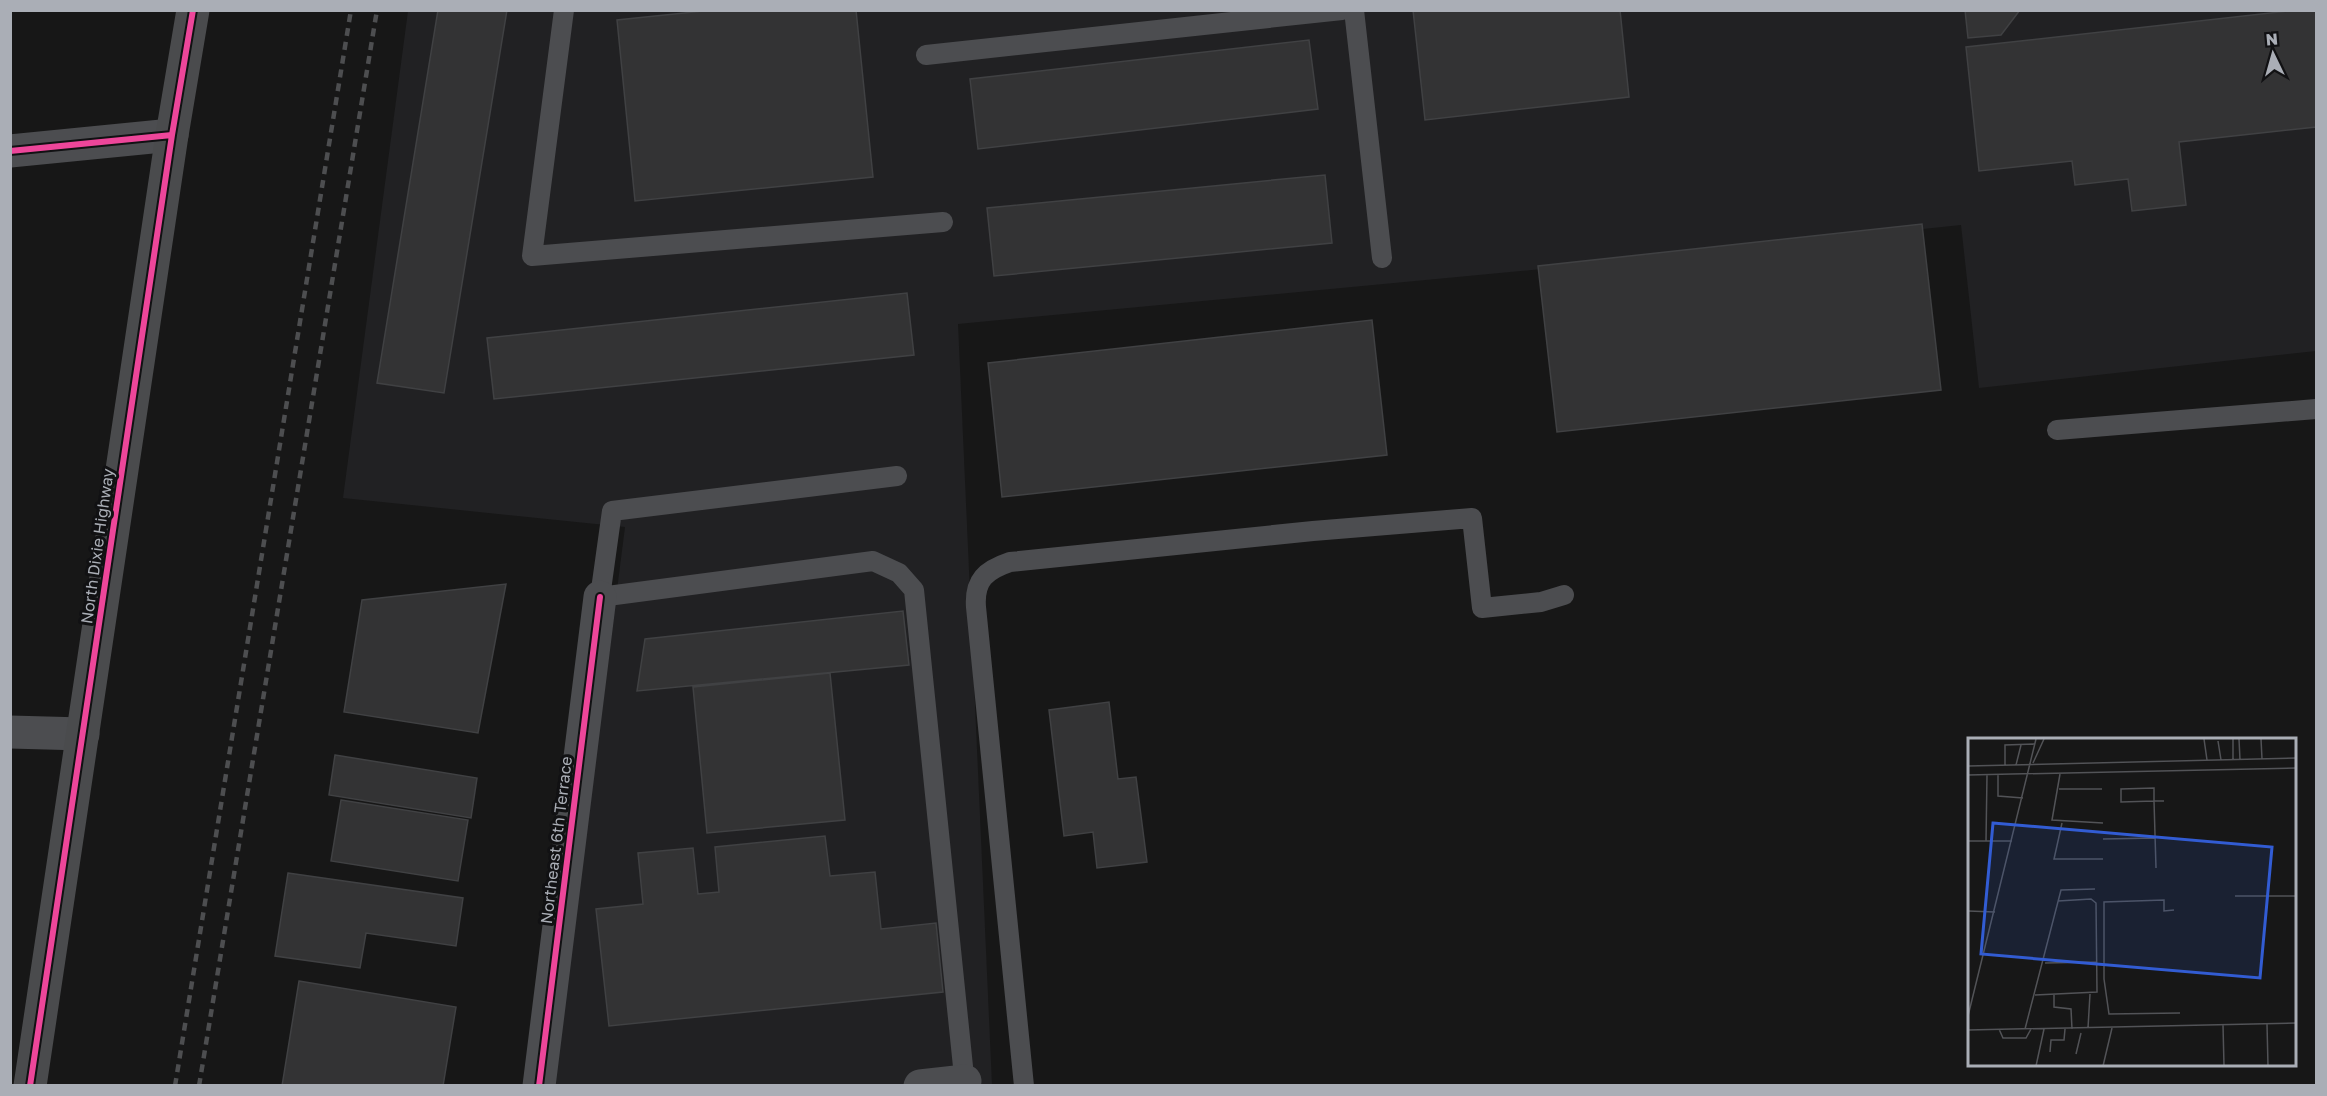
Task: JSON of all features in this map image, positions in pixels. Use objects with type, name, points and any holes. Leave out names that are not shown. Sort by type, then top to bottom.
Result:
[{"type":"main road","name":"North Dixie Highway","points":[[30,1086],[172,135],[193,10]]},
{"type":"street","points":[[10,151],[172,135]]},
{"type":"street","name":"Northeast 6th Terrace","points":[[540,1086],[600,597]]},
{"type":"street","points":[[10,732],[83,734]]},
{"type":"street","points":[[920,1086],[965,1083]]},
{"type":"lane","points":[[564,10],[532,256],[943,222]]},
{"type":"lane","points":[[926,55],[1342,10]]},
{"type":"lane","points":[[1354,10],[1382,258]]},
{"type":"lane","points":[[2057,430],[2316,409]]},
{"type":"lane","points":[[897,476],[612,511],[600,597],[873,561],[899,573],[914,590],[965,1083]]},
{"type":"lane","points":[[1024,1086],[976,607],[975,592],[983,577],[996,567],[1011,562],[1313,531],[1472,518],[1482,608],[1541,602],[1564,595]]},
{"type":"shaded area","points":[[408,11],[2316,11],[2316,351],[1979,388],[1961,225],[1532,270],[958,324],[992,1085],[554,1085],[625,527],[343,498]]},
{"type":"building","points":[[438,10],[507,10],[444,393],[377,383]]},
{"type":"building","points":[[713,10],[856,10],[873,177],[635,201],[617,20]]},
{"type":"building","points":[[1413,10],[1620,10],[1629,97],[1425,120]]},
{"type":"building","points":[[1965,10],[2020,10],[2001,35],[1968,38]]},
{"type":"building","points":[[2298,10],[2316,10],[2316,127],[2179,142],[2186,205],[2132,211],[2128,179],[2075,185],[2072,161],[1979,171],[1966,47]]},
{"type":"building","points":[[1309,40],[1318,109],[978,149],[970,79]]},
{"type":"building","points":[[1325,175],[1332,243],[994,276],[987,208]]},
{"type":"building","points":[[1922,224],[1941,390],[1557,432],[1538,266]]},
{"type":"building","points":[[907,293],[914,355],[494,399],[487,338]]},
{"type":"building","points":[[1372,320],[1387,455],[1002,497],[988,363]]},
{"type":"building","points":[[506,584],[478,733],[344,712],[362,600]]},
{"type":"building","points":[[903,611],[909,665],[637,691],[645,639]]},
{"type":"building","points":[[830,673],[845,820],[707,833],[693,687]]},
{"type":"building","points":[[1109,702],[1118,779],[1136,777],[1147,862],[1097,868],[1093,832],[1064,836],[1049,710]]},
{"type":"building","points":[[335,755],[477,778],[471,818],[329,795]]},
{"type":"building","points":[[341,800],[468,820],[458,881],[331,861]]},
{"type":"building","points":[[825,836],[830,876],[875,872],[881,929],[936,923],[943,992],[609,1026],[596,909],[643,904],[638,853],[693,848],[698,894],[719,892],[715,847]]},
{"type":"building","points":[[288,873],[463,898],[456,946],[366,933],[360,968],[275,956]]},
{"type":"building","points":[[299,981],[456,1007],[443,1086],[282,1086]]},
{"type":"railway","points":[[175,1086],[351,10]]},
{"type":"railway","points":[[199,1086],[377,10]]},
{"type":"cycle path","points":[[30,1086],[172,135],[193,10]]},
{"type":"cycle path","points":[[10,151],[172,135]]},
{"type":"cycle path","points":[[539,1086],[600,597]]}]
